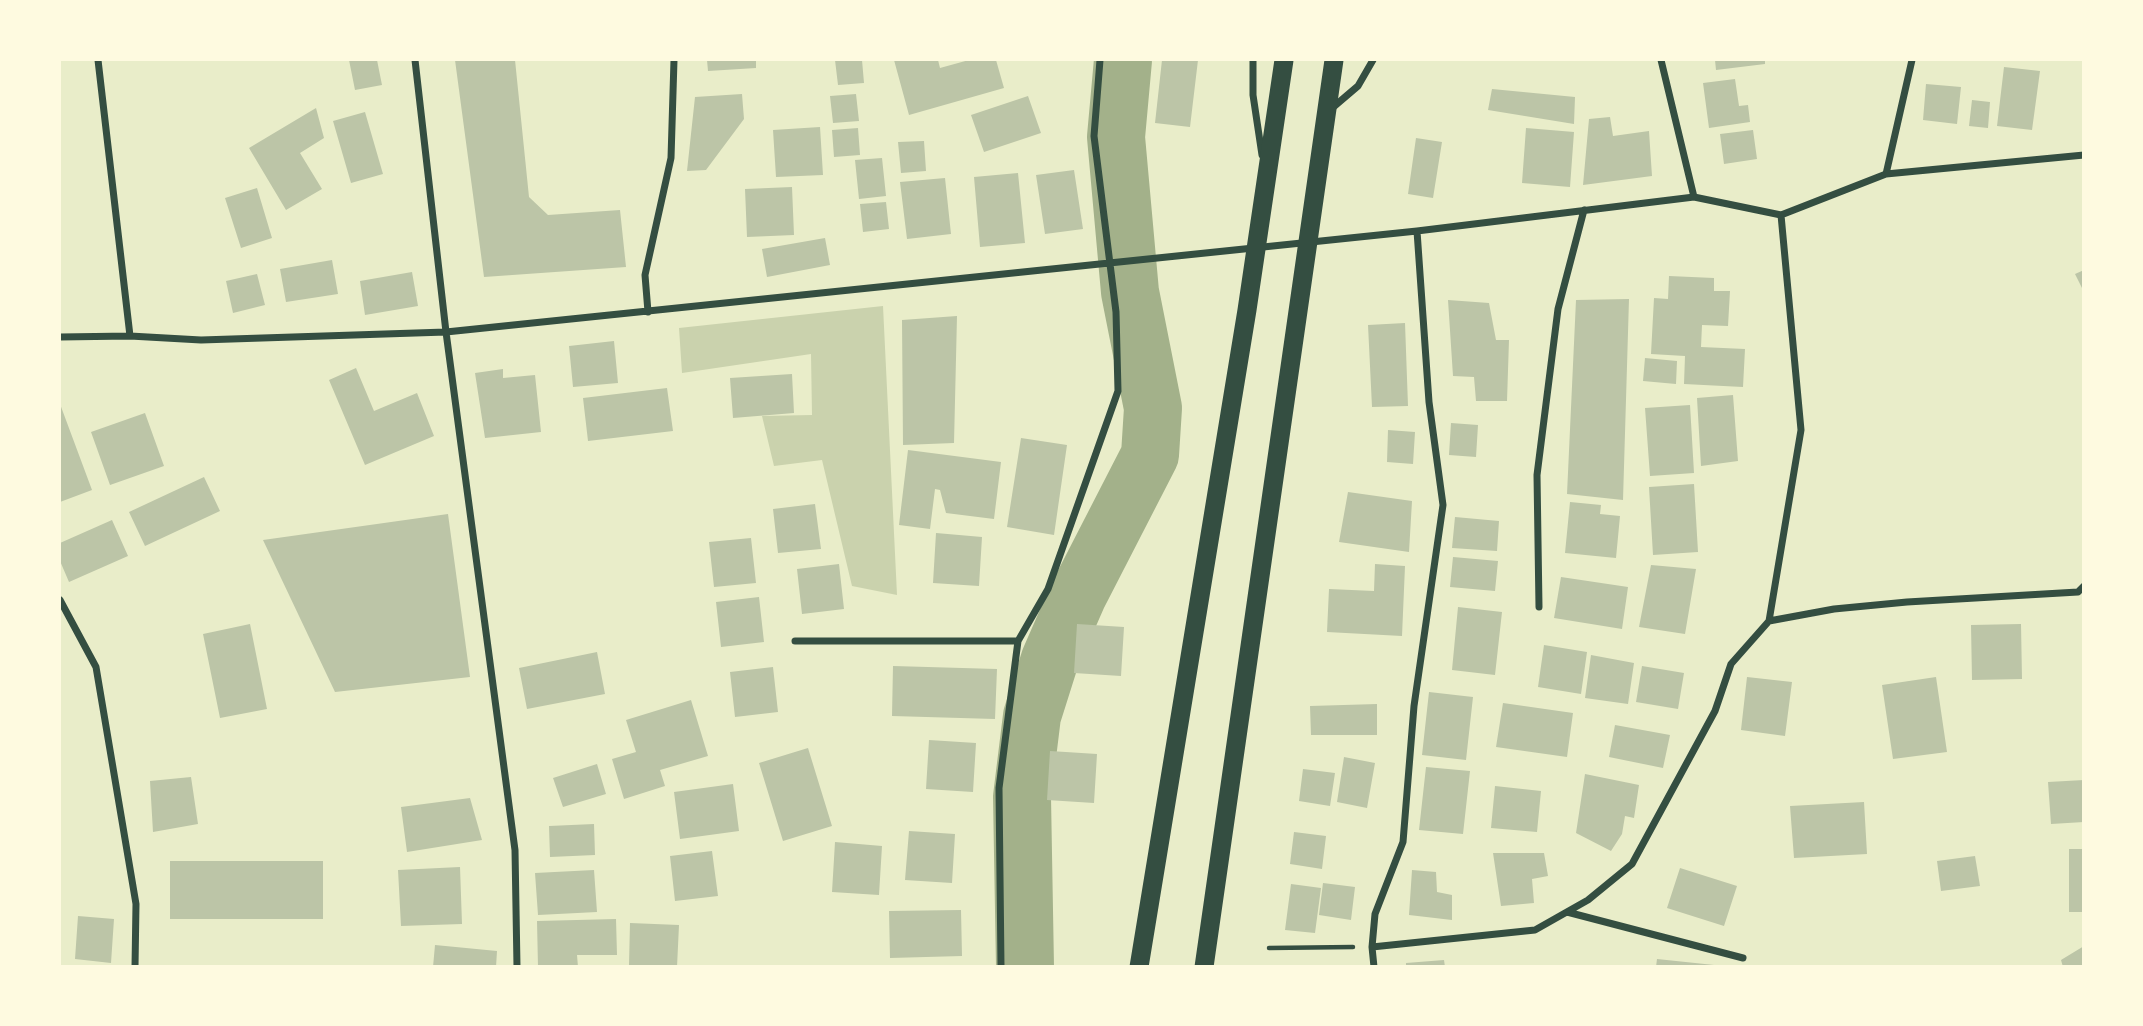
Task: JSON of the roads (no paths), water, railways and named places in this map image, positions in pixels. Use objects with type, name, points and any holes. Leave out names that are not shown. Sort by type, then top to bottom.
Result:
[{"type":"highway","points":[[1139,967],[1257,246],[1284,60]]},
{"type":"highway","points":[[1204,967],[1334,60]]},
{"type":"street","points":[[98,60],[130,336]]},
{"type":"street","points":[[415,60],[446,332],[515,850],[517,967]]},
{"type":"street","points":[[648,312],[645,275],[671,158],[674,60]]},
{"type":"street","points":[[1001,967],[999,788],[1018,641],[1048,589],[1118,391],[1119,352],[1111,261],[1094,136],[1100,60]]},
{"type":"street","points":[[1253,60],[1253,95],[1266,180]]},
{"type":"street","points":[[1327,112],[1358,86],[1373,60]]},
{"type":"street","points":[[1661,60],[1694,197]]},
{"type":"street","points":[[1886,174],[1912,60]]},
{"type":"street","points":[[60,337],[130,336],[201,340],[446,332],[1417,231],[1694,197],[1780,215],[1886,174],[2084,155]]},
{"type":"street","points":[[1539,607],[1537,475],[1558,309],[1584,210]]},
{"type":"street","points":[[1372,947],[1535,930],[1588,900],[1632,864],[1715,711],[1731,664],[1769,621],[1801,430],[1780,215]]},
{"type":"street","points":[[1374,967],[1372,947],[1375,914],[1404,842],[1414,706],[1443,505],[1429,402],[1417,231]]},
{"type":"street","points":[[1769,621],[1834,609],[1907,602],[2078,592],[2084,586]]},
{"type":"street","points":[[60,600],[96,667],[136,904],[135,967]]},
{"type":"street","points":[[794,641],[1018,641]]},
{"type":"street","points":[[1567,912],[1743,958]]},
{"type":"waterway","points":[[1025,967],[1022,797],[1032,716],[1050,659],[1078,595],[1150,455],[1153,408],[1130,292],[1116,137],[1123,60]]}]
